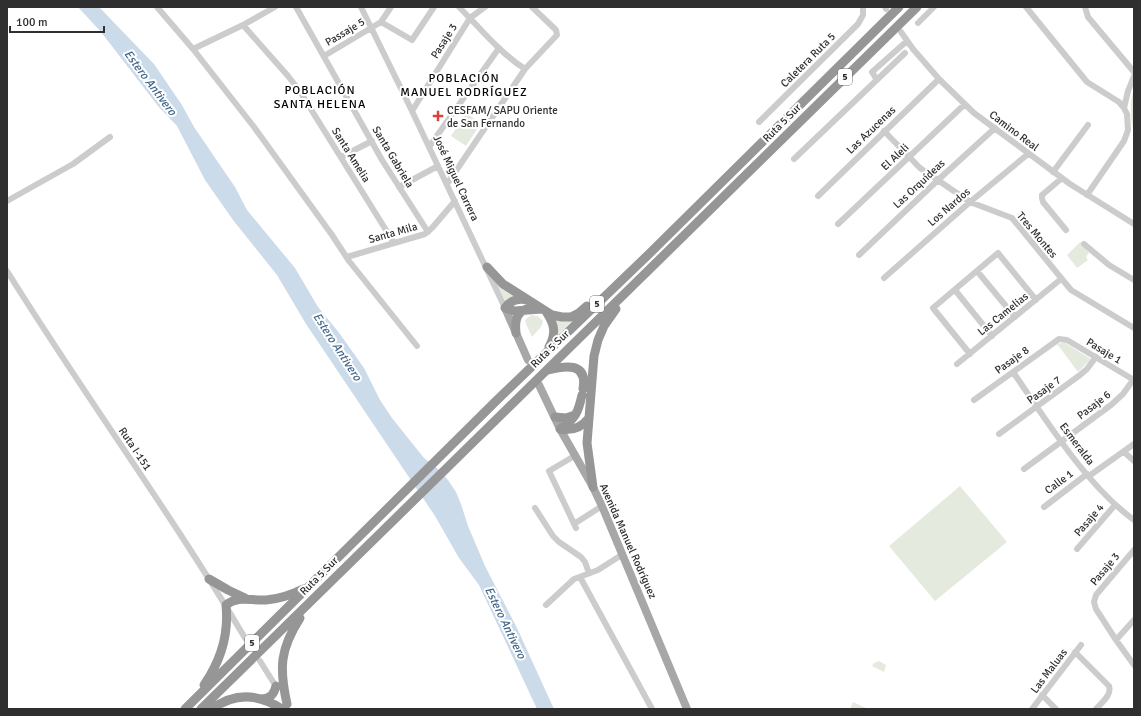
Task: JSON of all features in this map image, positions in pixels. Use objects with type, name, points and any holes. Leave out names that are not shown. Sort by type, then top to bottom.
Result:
[{"type":"highway","name":"Ruta 5 Sur","points":[[188,706],[383,512],[495,402],[650,254],[899,7]]},
{"type":"highway","name":"Ruta 5 Sur","points":[[201,709],[917,7]]},
{"type":"highway","points":[[487,267],[503,284],[528,305],[562,317],[574,316],[613,282],[650,254]]},
{"type":"highway","points":[[593,487],[587,451],[588,419],[594,356],[598,340],[604,326],[636,283]]},
{"type":"highway","points":[[505,308],[515,311],[528,305]]},
{"type":"highway","points":[[516,333],[516,318],[528,305]]},
{"type":"highway","points":[[544,311],[552,321],[554,332],[553,340],[545,354]]},
{"type":"highway","points":[[546,370],[565,366],[575,368],[582,375],[584,382],[578,412],[560,429]]},
{"type":"highway","points":[[554,417],[566,418],[576,414]]},
{"type":"highway","points":[[560,429],[569,430],[578,428],[588,419]]},
{"type":"highway","points":[[209,579],[245,598]]},
{"type":"highway","points":[[188,706],[208,679],[220,656],[226,631],[226,606],[236,599],[245,598],[266,600],[282,597],[298,592],[312,583]]},
{"type":"highway","points":[[212,709],[221,702],[234,698],[249,697],[262,699],[287,707],[282,671],[284,649],[302,613],[314,598]]},
{"type":"highway","points":[[262,699],[271,696],[276,686]]},
{"type":"main road","name":"José Miguel Carrera","points":[[505,308],[528,360]]},
{"type":"main road","name":"Avenida Manuel Rodríguez","points":[[539,385],[560,429],[576,455],[602,506],[685,707]]},
{"type":"street","points":[[157,7],[193,49],[254,127],[349,261],[416,346]]},
{"type":"street","points":[[193,49],[243,25],[275,7]]},
{"type":"street","name":"Santa Gabriela","points":[[296,7],[372,141],[428,232]]},
{"type":"street","name":"José Miguel Carrera","points":[[361,7],[487,267],[505,308]]},
{"type":"street","name":"Passaje 5","points":[[324,56],[381,22],[391,7]]},
{"type":"street","points":[[381,22],[412,40],[434,7]]},
{"type":"street","points":[[459,7],[516,64],[525,69]]},
{"type":"street","name":"Pasaje 3","points":[[412,111],[470,18],[485,7]]},
{"type":"street","points":[[447,184],[525,69],[557,35],[556,30],[532,7]]},
{"type":"street","name":"Caletera Ruta 5","points":[[759,122],[858,24],[863,15],[863,7]]},
{"type":"street","points":[[918,23],[934,7]]},
{"type":"street","points":[[1026,7],[1087,82],[1113,97],[1131,118],[1121,147],[1087,195]]},
{"type":"street","points":[[1085,7],[1088,17],[1134,72]]},
{"type":"street","name":"Santa Amelia","points":[[243,25],[292,81],[394,243]]},
{"type":"street","name":"Camino Real","points":[[901,32],[939,79],[974,113],[1053,172],[1087,195],[1133,222]]},
{"type":"street","points":[[877,80],[872,72],[907,41]]},
{"type":"street","points":[[429,147],[500,48]]},
{"type":"street","points":[[794,159],[905,53]]},
{"type":"street","points":[[1124,108],[1134,76]]},
{"type":"street","name":"Las Azucenas","points":[[818,196],[939,79]]},
{"type":"street","name":"El Aleli","points":[[838,224],[965,104]]},
{"type":"street","points":[[1053,172],[1088,125]]},
{"type":"street","name":"Las Orquídeas","points":[[859,255],[995,128]]},
{"type":"street","name":"Tres Montes","points":[[884,132],[908,158],[920,168],[970,202],[1012,218],[1061,279],[1076,294],[1134,328]]},
{"type":"street","points":[[7,201],[73,164],[110,137]]},
{"type":"street","points":[[341,157],[372,141]]},
{"type":"street","name":"Los Nardos","points":[[884,278],[970,202],[1028,154]]},
{"type":"street","points":[[399,187],[438,166]]},
{"type":"street","points":[[1062,178],[1042,195],[1042,198],[1043,202],[1066,230]]},
{"type":"street","name":"Santa Mila","points":[[347,257],[422,236],[428,232],[455,202]]},
{"type":"street","points":[[1084,244],[1109,265],[1134,280]]},
{"type":"street","points":[[970,354],[933,308],[998,253],[1036,300]]},
{"type":"street","points":[[977,271],[1015,317]]},
{"type":"street","name":"Ruta I-151","points":[[7,272],[171,519],[245,638]]},
{"type":"street","name":"Las Camelias","points":[[957,364],[1061,279]]},
{"type":"street","points":[[955,290],[992,336]]},
{"type":"street","name":"Pasaje 1","points":[[1062,339],[1096,357],[1133,380]]},
{"type":"street","name":"Pasaje 8","points":[[974,400],[1056,340],[1062,339]]},
{"type":"street","name":"Pasaje 7","points":[[1000,434],[1080,375],[1087,369],[1096,357]]},
{"type":"street","name":"Esmeralda","points":[[1013,372],[1037,407],[1088,475],[1115,505],[1134,520]]},
{"type":"street","name":"Pasaje 6","points":[[1024,469],[1112,405],[1123,394],[1133,380]]},
{"type":"street","name":"Calle 1","points":[[1044,506],[1134,444]]},
{"type":"street","points":[[1124,452],[1134,461]]},
{"type":"street","points":[[576,455],[549,471],[575,526],[602,506]]},
{"type":"street","name":"Pasaje 4","points":[[1077,549],[1115,505]]},
{"type":"street","points":[[535,508],[553,536],[581,557],[589,573]]},
{"type":"street","name":"Pasaje 3","points":[[1116,640],[1096,609],[1094,602],[1096,596],[1134,550]]},
{"type":"street","points":[[546,606],[570,582],[623,554]]},
{"type":"street","points":[[580,577],[652,709]]},
{"type":"street","points":[[1134,620],[1116,640],[1134,665]]},
{"type":"street","name":"Las Maluas","points":[[1032,709],[1081,645]]},
{"type":"street","points":[[1075,652],[1109,686],[1109,694],[1096,709]]},
{"type":"street","points":[[260,661],[287,707]]},
{"type":"street","points":[[1042,695],[1056,709]]},
{"type":"shaded area","points":[[1134,89],[1134,132],[1131,100]]},
{"type":"shaded area","points":[[466,113],[481,123],[466,146],[451,136]]},
{"type":"shaded area","points":[[1080,242],[1089,253],[1086,257],[1088,260],[1077,268],[1067,255]]},
{"type":"shaded area","points":[[496,283],[521,297],[506,302]]},
{"type":"shaded area","points":[[531,315],[538,316],[543,321],[541,327],[532,337],[525,320]]},
{"type":"shaded area","points":[[575,318],[554,338],[553,319]]},
{"type":"shaded area","points":[[1065,343],[1091,359],[1078,372],[1057,344]]},
{"type":"shaded area","points":[[960,486],[1007,542],[935,601],[889,546]]},
{"type":"shaded area","points":[[879,661],[886,665],[884,672],[872,666],[874,663]]},
{"type":"shaded area","points":[[853,702],[868,709],[850,709]]},
{"type":"water","name":"Estero Antivero","points":[[78,7],[99,7],[154,64],[182,105],[194,127],[235,187],[247,210],[295,268],[318,307],[340,334],[364,368],[380,400],[392,418],[424,458],[437,468],[448,480],[456,492],[468,526],[485,566],[517,628],[554,709],[537,709],[479,585],[459,558],[435,516],[306,324],[277,275],[233,220],[205,180],[177,126],[158,106],[101,32]]},
{"type":"place","name":"CESFAM/ SAPU Oriente de San Fernando","points":[[438,116]]},
{"type":"district","name":"POBLACIÓN MANUEL RODRÍGUEZ","points":[[464,85]]},
{"type":"district","name":"POBLACIÓN SANTA HELENA","points":[[320,97]]}]
